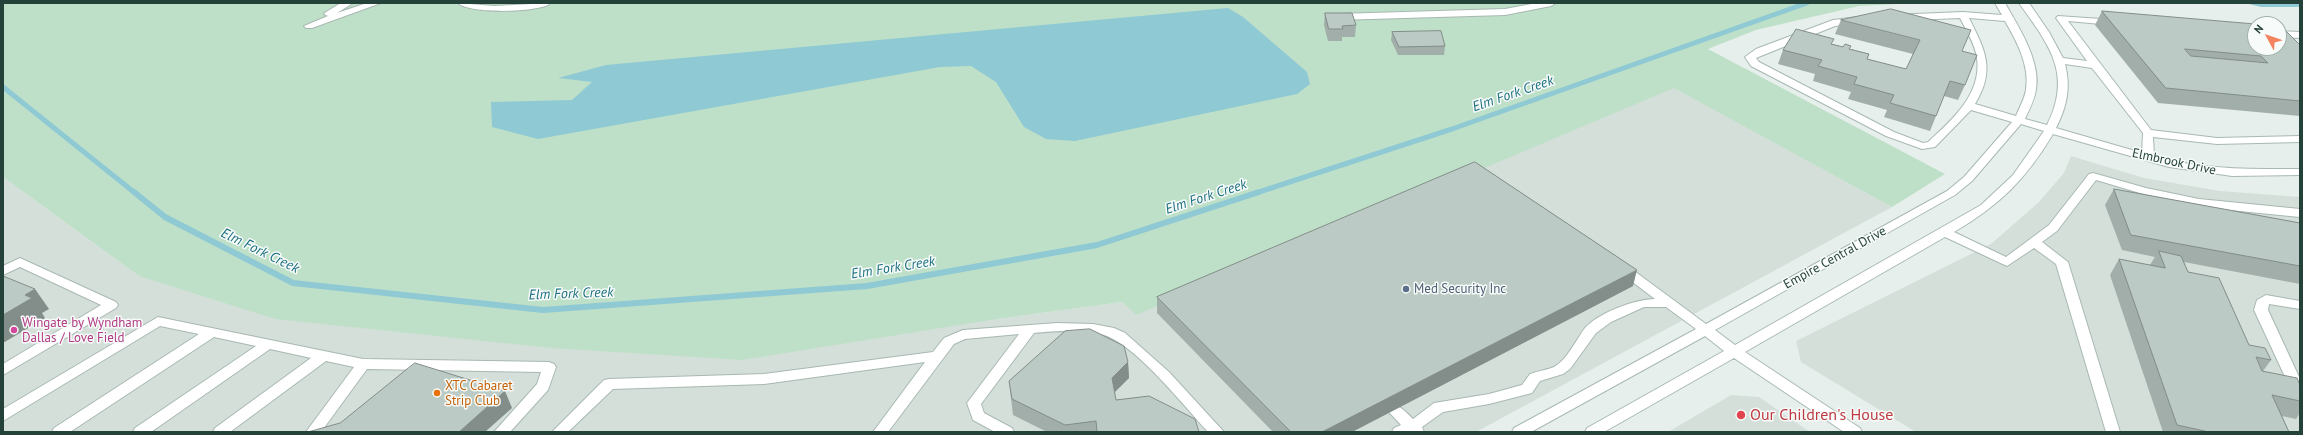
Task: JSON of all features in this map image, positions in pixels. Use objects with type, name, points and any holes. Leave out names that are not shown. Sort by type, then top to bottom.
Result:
[{"type":"street","points":[[348,3],[309,26],[376,3]]},
{"type":"street","points":[[463,3],[476,7],[499,10],[546,3]]},
{"type":"street","points":[[1330,17],[1505,12],[1551,3]]},
{"type":"street","name":"Empire Central Drive","points":[[1519,432],[1951,192],[1968,179],[2020,120],[2031,91],[2032,79],[2022,42],[2000,3]]},
{"type":"street","points":[[1592,432],[1966,220],[1996,198],[2022,168],[2051,130],[2060,111],[2064,87],[2058,60],[2044,31],[2024,3]]},
{"type":"street","points":[[1962,15],[1982,57],[1981,81],[1970,106],[1931,145],[1922,146],[1883,130],[1755,64],[1750,58],[1760,51],[1833,23],[1866,19],[1962,15],[2008,18]]},
{"type":"street","points":[[2125,22],[2061,18],[2095,65],[2148,133],[2148,159]]},
{"type":"street","points":[[2287,34],[2300,35]]},
{"type":"street","points":[[2058,60],[2095,65]]},
{"type":"street","name":"Elmbrook Drive","points":[[1970,106],[2148,159],[2211,171],[2252,174],[2298,174]]},
{"type":"street","points":[[2148,133],[2217,141],[2300,139]]},
{"type":"street","points":[[1945,232],[2008,262],[2053,228],[2093,176],[2144,191],[2199,203],[2300,213]]},
{"type":"street","points":[[2033,242],[2062,262],[2113,432]]},
{"type":"street","points":[[1609,260],[1641,281],[1667,303],[1734,351],[1855,432]]},
{"type":"street","points":[[3,271],[20,262],[111,305],[3,370]]},
{"type":"street","points":[[2300,305],[2266,299],[2262,304],[2261,310],[2300,394]]},
{"type":"street","points":[[1394,410],[1410,430],[1439,407],[1488,399],[1527,389],[1535,377],[1558,371],[1565,366],[1591,330],[1606,319],[1642,303],[1667,303]]},
{"type":"street","points":[[3,416],[158,321],[322,357],[362,364],[549,367],[543,386],[502,432]]},
{"type":"street","points":[[880,432],[950,341],[963,335],[1084,327],[1110,332],[1131,344],[1217,432]]},
{"type":"street","points":[[1007,432],[978,416],[974,403],[1029,330]]},
{"type":"street","points":[[59,432],[212,332]]},
{"type":"street","points":[[140,432],[267,345]]},
{"type":"street","points":[[559,432],[609,384],[764,379],[937,356]]},
{"type":"street","points":[[220,432],[322,357]]},
{"type":"street","points":[[313,432],[362,364]]},
{"type":"shaded area","points":[[1674,87],[1892,207],[1476,432],[3,432],[3,177],[139,276],[997,319],[1122,302],[1136,314]]},
{"type":"shaded area","points":[[2071,156],[2144,178],[2220,191],[2300,197],[2300,432],[1916,432],[1801,362],[1796,341],[1991,244],[2039,202],[2064,173]]},
{"type":"shaded area","name":"Our Children's House","points":[[1731,395],[1759,397],[1810,432],[1668,432]]},
{"type":"green space","points":[[3,3],[1917,3],[1859,6],[1756,30],[1708,49],[1945,174],[1892,207],[1674,88],[1136,315],[1122,302],[997,319],[742,360],[551,348],[275,319],[139,276],[3,177]]},
{"type":"water","points":[[2245,3],[2300,3],[2300,7],[2261,7]]},
{"type":"water","points":[[1228,8],[1243,17],[1307,72],[1310,84],[1297,94],[1075,141],[1046,139],[1024,127],[996,82],[971,66],[940,67],[538,139],[492,127],[491,102],[572,100],[592,82],[558,78],[606,65]]},
{"type":"building","points":[[1891,9],[1971,30],[1962,51],[1977,55],[1965,85],[1950,81],[1936,116],[1890,103],[1894,95],[1854,84],[1857,77],[1818,66],[1822,60],[1783,50],[1796,29],[1834,39],[1831,44],[1843,47],[1845,44],[1851,46],[1849,49],[1869,54],[1867,59],[1906,69],[1920,40],[1841,20]]},
{"type":"building","points":[[2102,11],[2247,23],[2247,55],[2185,49],[2191,56],[2268,63],[2261,56],[2287,56],[2287,32],[2300,45],[2300,101],[2166,88]]},
{"type":"building","points":[[1325,13],[1352,13],[1356,25],[1342,26],[1343,29],[1329,29]]},
{"type":"building","points":[[1441,31],[1445,46],[1399,47],[1392,32]]},
{"type":"building","points":[[1475,162],[1637,270],[1322,432],[1291,432],[1157,297]]},
{"type":"building","points":[[2114,189],[2300,223],[2300,266],[2131,235]]},
{"type":"building","points":[[2159,251],[2181,256],[2188,272],[2219,278],[2249,345],[2265,348],[2271,360],[2256,357],[2262,371],[2297,378],[2300,385],[2300,401],[2272,395],[2289,432],[2209,432],[2177,425],[2119,259],[2165,268]]},
{"type":"building","points":[[3,276],[35,289],[25,295],[32,298],[3,315]]},
{"type":"building","points":[[1090,329],[1124,346],[1128,362],[1112,378],[1116,400],[1149,396],[1195,419],[1199,432],[1097,432],[1096,421],[1065,425],[1012,399],[1009,381],[1065,331]]},
{"type":"building","points":[[415,363],[505,391],[459,432],[308,432],[340,423]]},
{"type":"waterway","name":"Elm Fork Creek","points":[[1256,193],[1452,129],[1807,3]]},
{"type":"waterway","name":"Elm Fork Creek","points":[[3,87],[135,193]]},
{"type":"waterway","name":"Elm Fork Creek","points":[[134,192],[165,217],[293,283],[543,310],[867,286],[1097,245],[1259,192]]},
{"type":"place","name":"Med Security Inc","points":[[1406,289]]},
{"type":"place","name":"Wingate by Wyndham Dallas / Love Field","points":[[14,330]]},
{"type":"place","name":"XTC Cabaret Strip Club","points":[[437,393]]},
{"type":"place","name":"Our Children's House","points":[[1741,415]]}]
